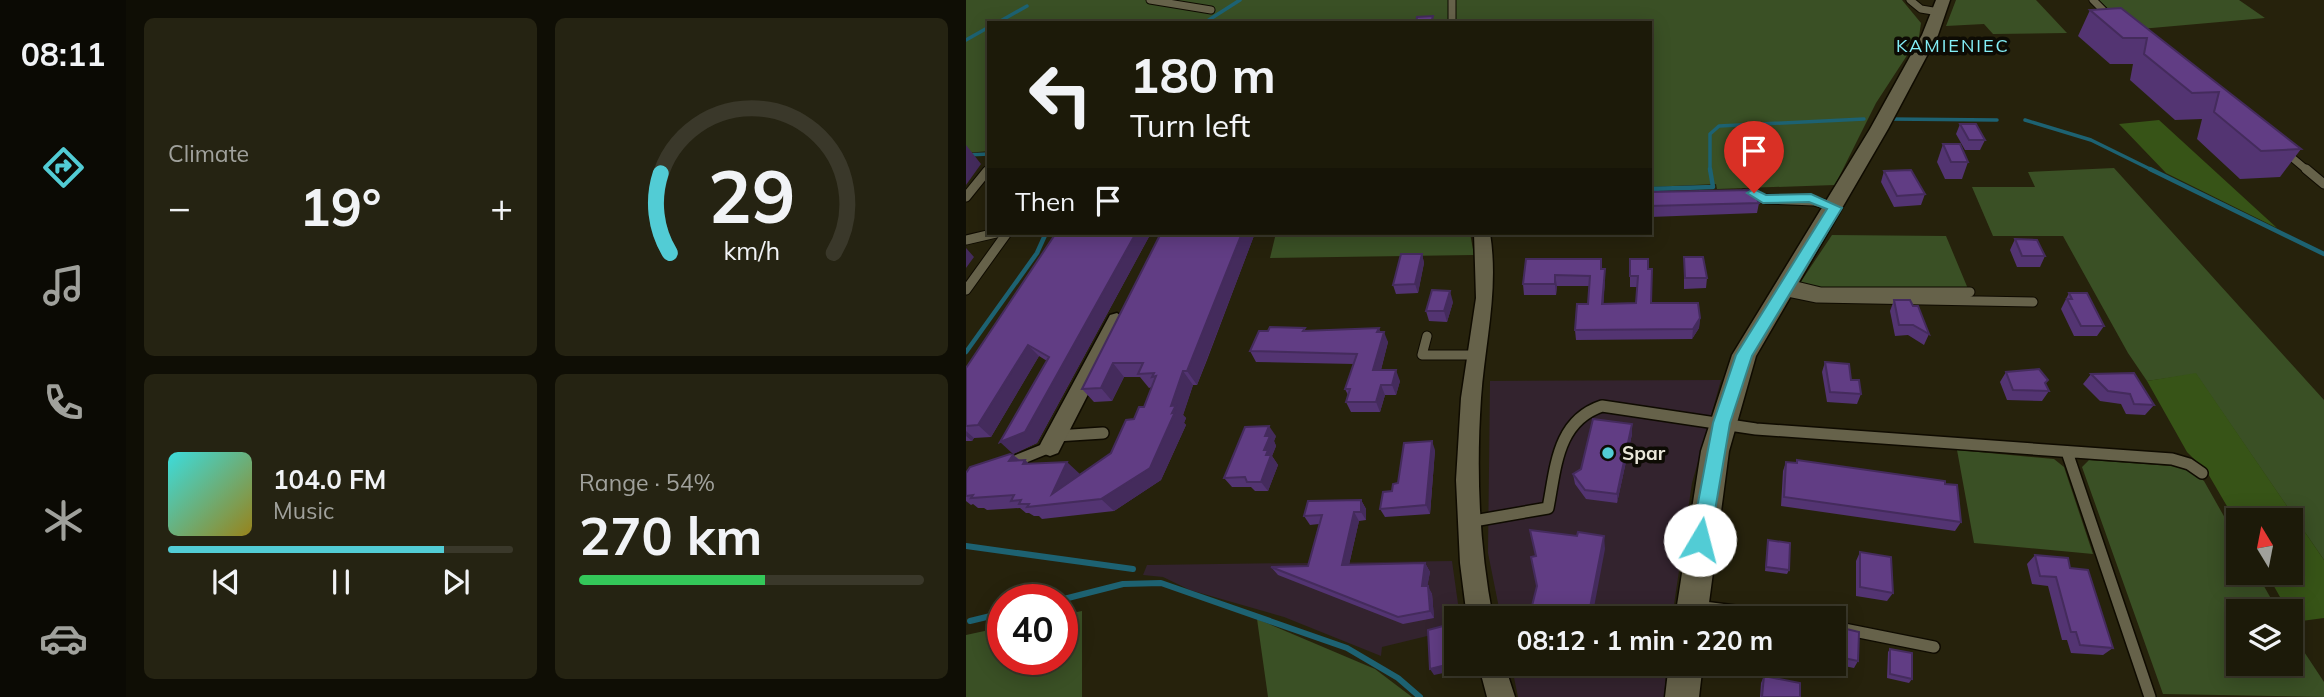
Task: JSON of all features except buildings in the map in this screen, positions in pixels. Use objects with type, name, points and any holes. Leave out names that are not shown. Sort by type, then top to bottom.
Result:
[{"type":"street","points":[[1693,606],[1703,518],[1721,423],[1744,355],[1835,208],[1930,35],[1941,6]]},
{"type":"street","points":[[1478,606],[1467,522],[1471,399],[1489,288],[1482,235]]},
{"type":"street","points":[[1053,441],[1124,307]]},
{"type":"street","points":[[1495,676],[1501,697]]},
{"type":"street","points":[[1682,697],[1684,676]]},
{"type":"lane","points":[[1150,0],[1211,10]]},
{"type":"lane","points":[[1452,0],[1452,21]]},
{"type":"lane","points":[[1910,0],[1921,9],[1941,6]]},
{"type":"lane","points":[[2093,0],[2121,26]]},
{"type":"lane","points":[[2273,142],[2324,184]]},
{"type":"lane","points":[[966,197],[987,171]]},
{"type":"lane","points":[[1728,194],[1754,193],[1763,199],[1811,198],[1835,208]]},
{"type":"lane","points":[[966,240],[987,235]]},
{"type":"lane","points":[[966,290],[1006,235]]},
{"type":"lane","points":[[1785,287],[1821,292],[1970,292]]},
{"type":"lane","points":[[1785,287],[1817,299],[2033,302]]},
{"type":"lane","points":[[1427,335],[1422,355],[1479,355]]},
{"type":"lane","points":[[1467,522],[1548,508],[1567,428],[1578,414],[1602,406],[1756,429],[2172,458],[2189,464],[2202,473]]},
{"type":"lane","points":[[997,465],[1007,465],[1053,441],[1103,433]]},
{"type":"lane","points":[[2067,452],[2150,697]]},
{"type":"lane","points":[[1846,629],[1934,647]]},
{"type":"shaded area","points":[[1721,380],[1692,483],[1674,606],[1499,606],[1488,553],[1490,381]]},
{"type":"shaded area","points":[[1452,561],[1458,606],[1444,606],[1444,632],[1382,647],[1381,656],[1284,617],[1190,590],[1163,577],[1143,575],[1147,565]]},
{"type":"shaded area","points":[[1514,676],[1666,676],[1664,697],[1518,697]]},
{"type":"green space","points":[[966,0],[1902,0],[1921,23],[1919,37],[1876,103],[1835,185],[1717,189],[1716,184],[1652,187],[1652,21],[987,21],[987,151],[966,153]]},
{"type":"green space","points":[[1956,0],[2036,0],[2067,33],[1993,34],[1984,24],[1946,26]]},
{"type":"green space","points":[[2099,0],[2239,0],[2265,18],[2129,30]]},
{"type":"green space","points":[[2159,120],[2277,228],[2166,173],[2119,124]]},
{"type":"green space","points":[[2114,168],[2324,400],[2324,560],[2303,529],[2303,508],[2288,508],[2196,374],[2147,381],[2128,353],[2063,236],[1993,236],[1972,187],[2035,187],[2028,172]]},
{"type":"green space","points":[[1276,235],[1470,235],[1474,255],[1270,258]]},
{"type":"green space","points":[[1832,235],[1946,236],[1971,296],[1792,295]]},
{"type":"green space","points":[[2196,373],[2288,508],[2228,508],[2207,472],[2187,452],[2147,381]]},
{"type":"green space","points":[[1957,450],[2054,459],[2064,467],[2093,554],[1974,543]]},
{"type":"green space","points":[[2089,460],[2185,467],[2204,481],[2226,520],[2226,585],[2263,585],[2271,599],[2226,599],[2226,676],[2303,676],[2303,650],[2324,682],[2324,697],[2163,694],[2082,467]]},
{"type":"green space","points":[[2303,529],[2324,560],[2324,618],[2303,621],[2303,599],[2281,599],[2273,585],[2303,585]]},
{"type":"green space","points":[[1082,611],[1082,697],[966,697],[966,635],[987,630],[987,675],[1078,675],[1078,612]]},
{"type":"green space","points":[[1257,619],[1375,669],[1412,697],[1268,697]]},
{"type":"waterway","points":[[1207,21],[1240,0]]},
{"type":"waterway","points":[[1001,21],[1027,6]]},
{"type":"waterway","points":[[966,40],[987,28]]},
{"type":"waterway","points":[[1710,169],[1710,134],[1719,126],[1864,119]]},
{"type":"waterway","points":[[1889,119],[1997,120]]},
{"type":"waterway","points":[[2025,120],[2091,140],[2154,171]]},
{"type":"waterway","points":[[966,155],[987,154]]},
{"type":"waterway","points":[[1652,189],[1713,187],[1710,169]]},
{"type":"waterway","points":[[2150,169],[2324,254]]},
{"type":"waterway","points":[[966,352],[1037,253],[1045,235]]},
{"type":"waterway","points":[[966,546],[1133,569]]},
{"type":"waterway","points":[[1078,595],[1123,584],[1161,583],[1347,648],[1398,678],[1420,697]]},
{"type":"waterway","points":[[970,621],[987,617]]},
{"type":"place","name":"Spar","points":[[1608,453]]},
{"type":"district","name":"KAMIENIEC","points":[[1953,45]]},
{"type":"route","points":[[1700,540],[1721,423],[1744,355],[1835,208],[1811,198],[1763,199],[1754,193]]}]
